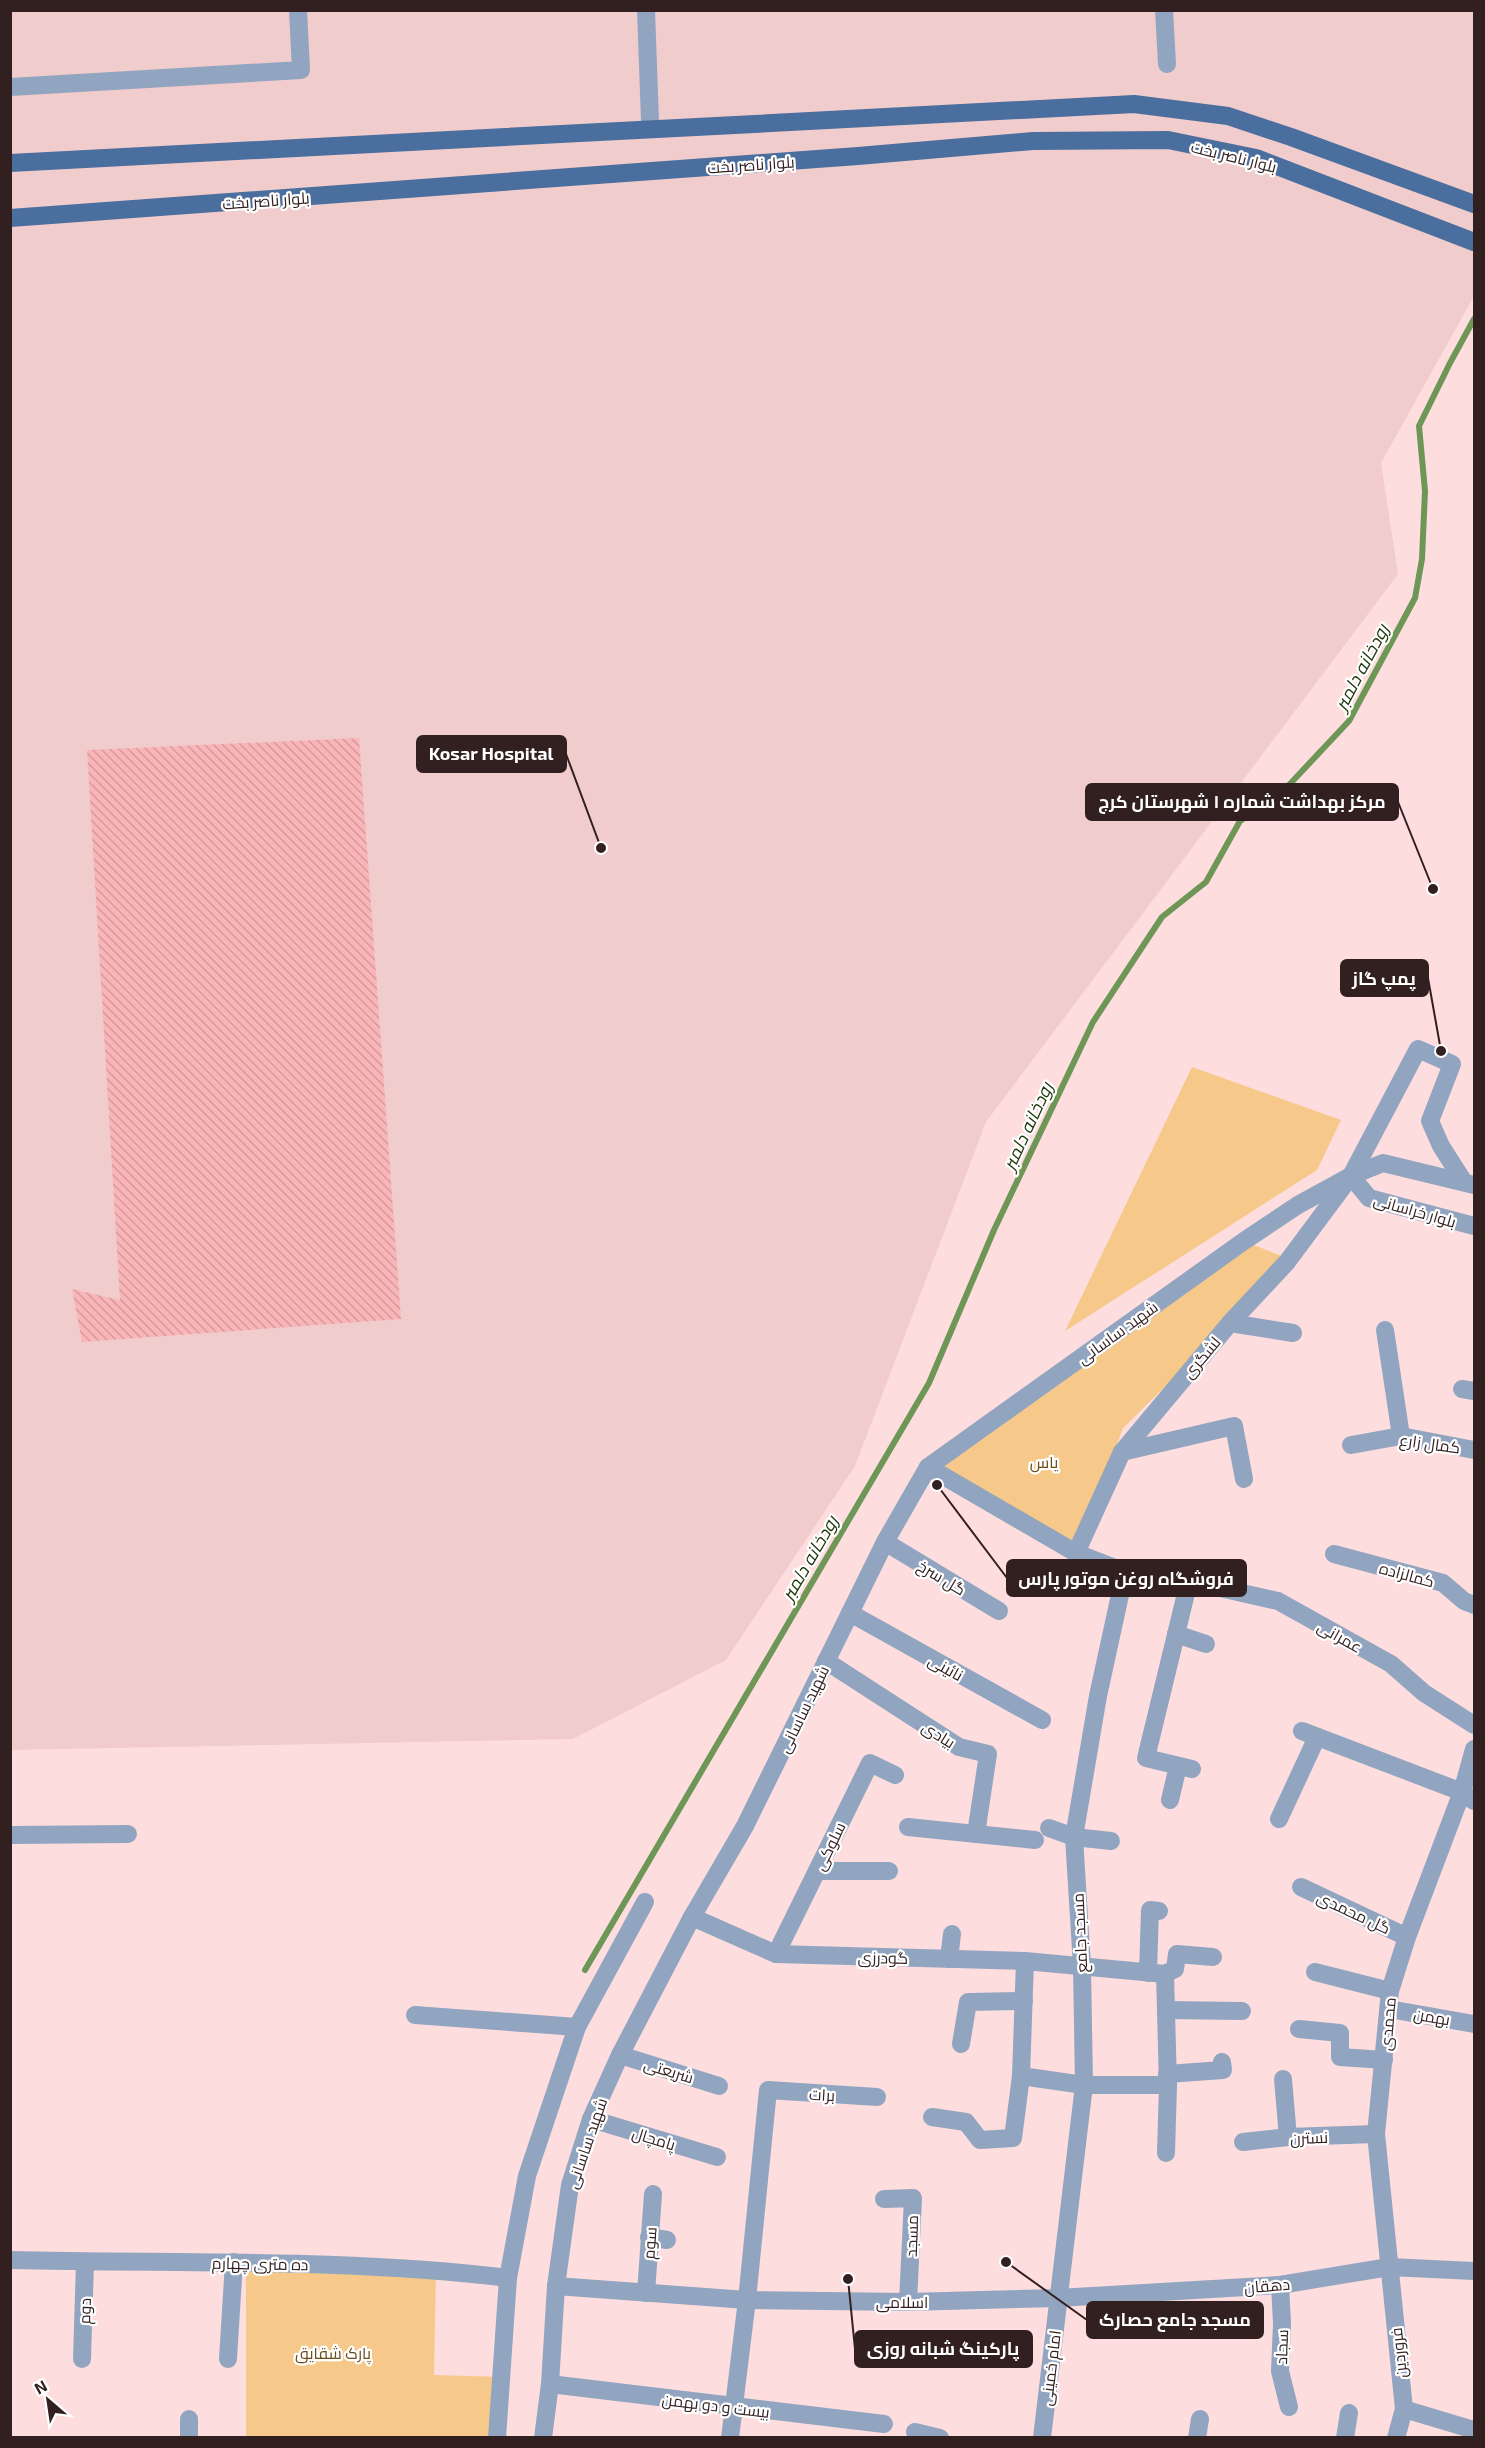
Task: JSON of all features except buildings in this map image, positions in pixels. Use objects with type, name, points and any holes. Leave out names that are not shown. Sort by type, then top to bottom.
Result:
[{"type":"main road","name":"بلوار ناصر بخت","points":[[10,163],[1134,104],[1228,117],[1291,137],[1474,204]]},
{"type":"main road","name":"بلوار ناصر بخت","points":[[10,218],[858,156],[1033,141],[1168,140],[1256,158],[1474,242]]},
{"type":"street","points":[[10,87],[301,70],[298,10]]},
{"type":"street","points":[[646,10],[650,121]]},
{"type":"street","points":[[1164,10],[1167,64]]},
{"type":"street","name":"لشگری","points":[[1076,1553],[1122,1452],[1230,1323],[1287,1262],[1351,1176],[1418,1049],[1452,1064],[1430,1121],[1441,1146],[1469,1183]]},
{"type":"street","name":"بلوار خراسانی","points":[[1469,1183],[1383,1164],[1351,1176],[1369,1198],[1474,1226]]},
{"type":"street","name":"شهید ساسانی","points":[[543,2438],[556,2286],[570,2185],[591,2119],[620,2055],[692,1917],[745,1826],[885,1542],[928,1467],[1244,1241],[1298,1205],[1351,1176]]},
{"type":"street","points":[[1230,1323],[1293,1333]]},
{"type":"street","points":[[1385,1330],[1401,1437]]},
{"type":"street","points":[[1122,1452],[1234,1426],[1244,1479]]},
{"type":"street","name":"کمال زارع","points":[[1351,1445],[1401,1437],[1474,1450]]},
{"type":"street","name":"عمرانی","points":[[928,1467],[1076,1553],[1125,1572],[1189,1581],[1278,1601],[1391,1664],[1424,1693],[1474,1725]]},
{"type":"street","name":"گل سرخ","points":[[885,1542],[999,1611]]},
{"type":"street","name":"کمالزاده","points":[[1335,1554],[1443,1583],[1464,1601],[1474,1605]]},
{"type":"street","name":"مسجد جامع","points":[[1058,2298],[1084,2085],[1082,1966],[1074,1837],[1098,1696],[1125,1572]]},
{"type":"street","points":[[1170,1800],[1185,1768],[1146,1758],[1189,1581]]},
{"type":"street","name":"نائینی","points":[[850,1613],[1042,1720]]},
{"type":"street","points":[[1176,1634],[1206,1644]]},
{"type":"street","name":"بیادی","points":[[826,1661],[959,1747],[988,1754],[976,1833]]},
{"type":"street","points":[[1279,1819],[1310,1734],[1468,1796]]},
{"type":"street","name":"محمدی","points":[[1389,2267],[1376,2134],[1390,2000],[1407,1937],[1468,1796],[1474,1749]]},
{"type":"street","name":"سلوکی","points":[[776,1954],[870,1763],[895,1775]]},
{"type":"street","points":[[908,1827],[1035,1840]]},
{"type":"street","points":[[1049,1828],[1074,1837],[1111,1841]]},
{"type":"street","points":[[10,1835],[128,1834]]},
{"type":"street","points":[[817,1871],[889,1871]]},
{"type":"street","name":"گل محمدی","points":[[1301,1887],[1407,1937]]},
{"type":"street","points":[[497,2438],[508,2278],[526,2176],[577,2027],[645,1902]]},
{"type":"street","points":[[1159,1911],[1150,1910],[1157,1973],[1166,2010],[1166,2153]]},
{"type":"street","name":"گودرزی","points":[[692,1917],[776,1954],[1025,1960],[1157,1973]]},
{"type":"street","points":[[949,1959],[952,1934]]},
{"type":"street","points":[[1157,1973],[1175,1969],[1177,1954],[1213,1957]]},
{"type":"street","points":[[932,2117],[966,2122],[980,2140],[1013,2138],[1021,2076],[1025,1960]]},
{"type":"street","points":[[1315,1972],[1390,2000]]},
{"type":"street","name":"بهمن","points":[[1390,2000],[1474,2024]]},
{"type":"street","points":[[961,2044],[968,2002],[1024,2001]]},
{"type":"street","points":[[1166,2010],[1242,2011]]},
{"type":"street","points":[[415,2015],[577,2027]]},
{"type":"street","points":[[1299,2029],[1340,2033],[1340,2057],[1384,2060]]},
{"type":"street","name":"شریعتی","points":[[620,2055],[718,2086]]},
{"type":"street","points":[[1021,2076],[1084,2085],[1167,2079],[1223,2070],[1222,2062]]},
{"type":"street","points":[[1284,2079],[1288,2137]]},
{"type":"street","name":"برات","points":[[747,2300],[768,2090],[877,2097]]},
{"type":"street","name":"پامچال","points":[[591,2119],[717,2157]]},
{"type":"street","name":"نسترن","points":[[1243,2142],[1288,2137],[1376,2134]]},
{"type":"street","name":"مسجد","points":[[884,2199],[913,2198],[909,2302]]},
{"type":"street","name":"سوم","points":[[646,2293],[658,2239],[658,2200]]},
{"type":"street","name":"ده متری چهارم","points":[[10,2260],[234,2262],[436,2269],[508,2278]]},
{"type":"street","name":"دوم","points":[[82,2359],[85,2262]]},
{"type":"street","points":[[228,2360],[234,2262]]},
{"type":"street","name":"دهقان","points":[[1058,2298],[1280,2285],[1389,2267],[1474,2271]]},
{"type":"street","name":"فروردین","points":[[1389,2267],[1404,2409],[1396,2438]]},
{"type":"street","name":"سجاد","points":[[1280,2285],[1280,2370],[1289,2407]]},
{"type":"street","name":"اسلامی","points":[[556,2286],[747,2300],[909,2302],[1058,2298]]},
{"type":"street","name":"امام خمینی","points":[[1042,2438],[1058,2298]]},
{"type":"street","points":[[730,2438],[747,2300]]},
{"type":"street","name":"بیست و دو بهمن","points":[[549,2384],[732,2408],[884,2424]]},
{"type":"street","points":[[1404,2409],[1474,2430]]},
{"type":"street","points":[[1345,2438],[1350,2413]]},
{"type":"street","points":[[189,2419],[189,2438]]},
{"type":"street","points":[[1197,2438],[1200,2419]]},
{"type":"street","points":[[915,2432],[940,2438]]},
{"type":"shaded area","points":[[10,11],[1474,11],[1474,296],[1381,463],[1398,574],[986,1122],[855,1466],[726,1660],[573,1739],[11,1750]]},
{"type":"green space","points":[[1192,1067],[1341,1120],[1317,1170],[1065,1331]]},
{"type":"green space","name":"یاس","points":[[1244,1241],[1279,1255],[1287,1262],[1230,1323],[1123,1428],[1076,1553],[928,1467]]},
{"type":"green space","name":"پارک شقایق","points":[[246,2262],[436,2269],[434,2375],[504,2377],[499,2437],[246,2437]]},
{"type":"waterway","name":"رودخانه دلمبر","points":[[585,1970],[929,1383],[994,1230],[1093,1022],[1162,917],[1206,882],[1240,821],[1289,785],[1349,721],[1415,598],[1422,559],[1425,491],[1419,426],[1474,319]]},
{"type":"place","name":"Kosar Hospital","points":[[601,848]]},
{"type":"place","name":"مرکز بهداشت شماره ۱ شهرستان کرج","points":[[1433,889]]},
{"type":"place","name":"پمپ گاز","points":[[1441,1051]]},
{"type":"place","name":"فروشگاه روغن موتور پارس","points":[[937,1485]]},
{"type":"place","name":"مسجد جامع حصارک","points":[[1006,2262]]},
{"type":"place","name":"پارکینگ شبانه روزی","points":[[848,2279]]}]
